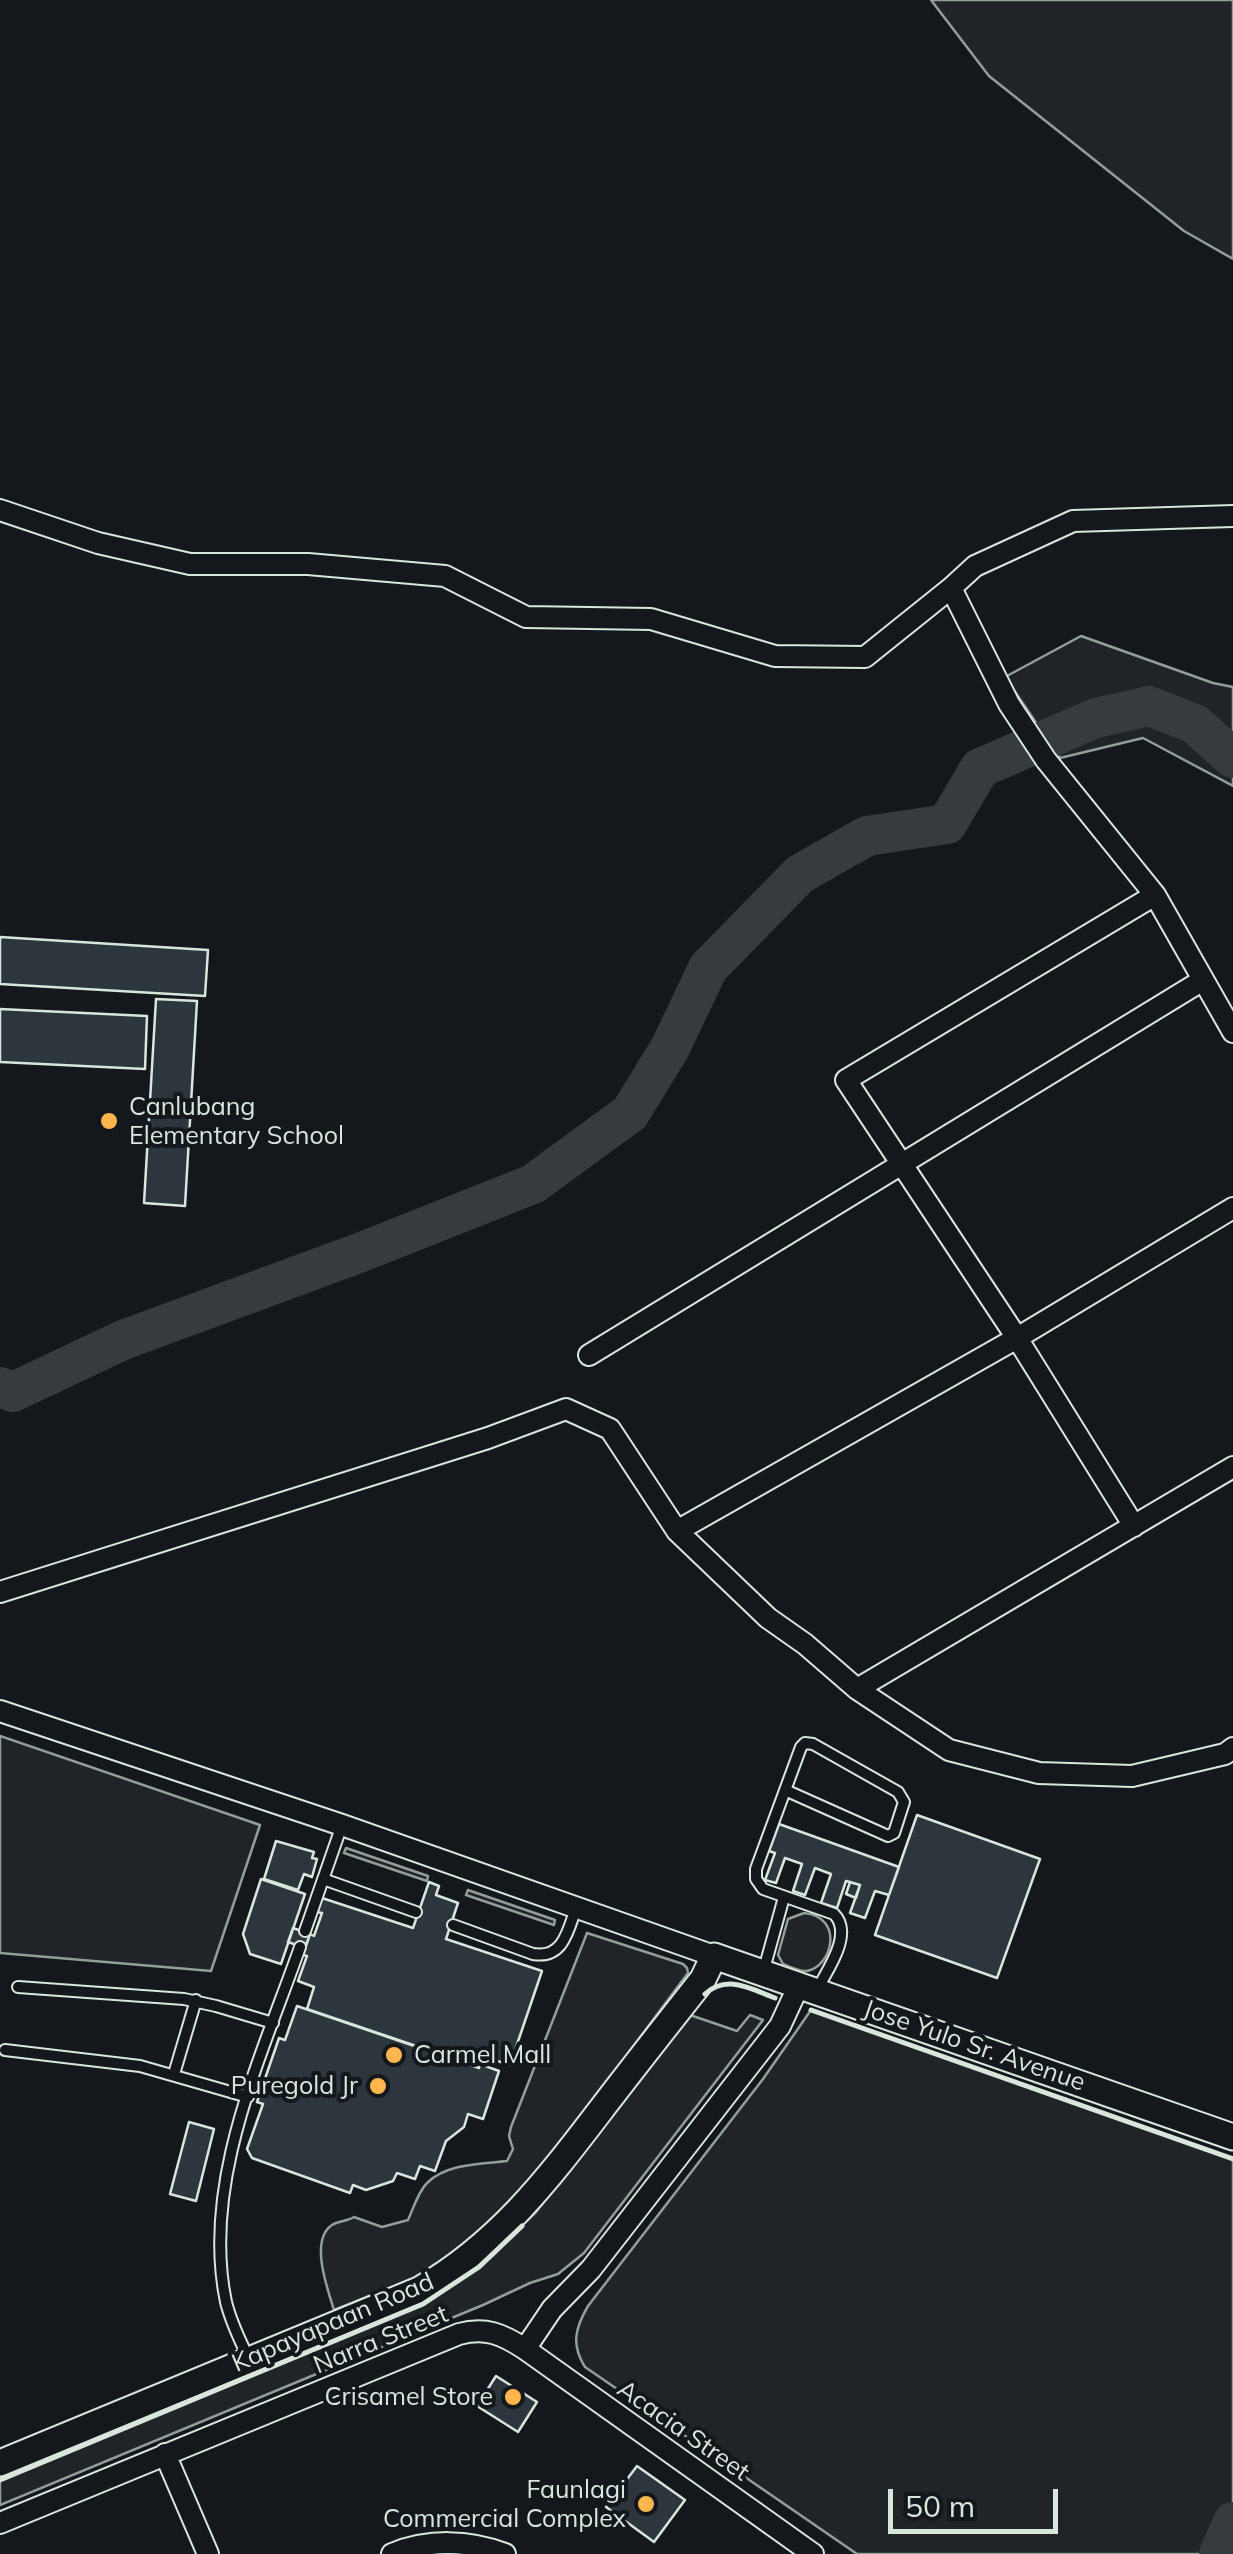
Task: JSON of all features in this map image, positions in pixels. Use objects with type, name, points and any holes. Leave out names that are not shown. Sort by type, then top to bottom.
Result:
[{"type":"street","points":[[0,510],[98,543],[190,564],[308,564],[445,576],[526,617],[651,618],[775,656],[866,657],[974,566],[1073,521],[1233,516]]},
{"type":"street","points":[[951,588],[1008,704],[1046,760],[1155,895],[1233,1032]]},
{"type":"street","points":[[1134,1526],[846,1080],[1155,895]]},
{"type":"street","points":[[590,1355],[1203,980]]},
{"type":"street","points":[[677,1531],[1016,1338],[1233,1208]]},
{"type":"street","points":[[0,1592],[488,1438],[566,1409],[610,1430],[677,1531],[768,1618],[857,1689],[949,1750],[1038,1774],[1132,1776],[1224,1754],[1233,1748]]},
{"type":"street","points":[[857,1689],[1233,1467]]},
{"type":"street","points":[[0,1711],[342,1825],[714,1956]]},
{"type":"street","name":"Jose Yulo Sr. Avenue","points":[[714,1956],[1233,2137]]},
{"type":"street","name":"Kapayapaan Road","points":[[0,2463],[419,2290],[462,2263],[527,2204],[549,2178],[702,1979],[714,1956]]},
{"type":"street","points":[[525,2349],[552,2308],[591,2269],[808,1988]]},
{"type":"street","name":"Narra Street","points":[[0,2523],[459,2334],[492,2331],[525,2349]]},
{"type":"street","name":"Acacia Street","points":[[525,2349],[813,2554]]},
{"type":"street","points":[[165,2454],[208,2554]]},
{"type":"street","points":[[392,2554],[441,2543],[481,2546],[505,2554]]},
{"type":"lane","points":[[784,1790],[888,1836],[894,1833],[904,1798],[807,1742],[801,1747],[784,1790],[756,1875],[763,1890],[834,1914],[840,1920],[838,1948],[808,1988]]},
{"type":"lane","points":[[306,1931],[342,1825]]},
{"type":"lane","points":[[323,1879],[416,1912]]},
{"type":"lane","points":[[762,1973],[784,1897]]},
{"type":"lane","points":[[453,1926],[546,1955],[562,1944],[576,1908]]},
{"type":"lane","points":[[249,2360],[226,2302],[220,2241],[222,2201],[248,2097],[300,1947]]},
{"type":"lane","points":[[18,1986],[196,2000],[273,2023]]},
{"type":"lane","points":[[174,2074],[196,2000]]},
{"type":"lane","points":[[4,2050],[115,2062],[174,2074],[248,2097]]},
{"type":"shaded area","points":[[931,0],[1233,0],[1233,259],[1184,231],[989,76]]},
{"type":"shaded area","points":[[1081,636],[1233,687],[1233,786],[1143,738],[1060,758],[1005,677]]},
{"type":"shaded area","points":[[0,1736],[260,1825],[211,1971],[0,1953]]},
{"type":"shaded area","points":[[346,1848],[428,1876],[427,1881],[344,1853]]},
{"type":"shaded area","points":[[468,1890],[555,1920],[554,1925],[466,1895]]},
{"type":"shaded area","points":[[804,1913],[825,1923],[830,1942],[823,1961],[804,1971],[783,1964],[778,1955],[788,1919]]},
{"type":"shaded area","points":[[587,1933],[683,1964],[688,1973],[544,2166],[504,2212],[463,2248],[413,2279],[334,2310],[321,2253],[325,2232],[332,2225],[354,2217],[382,2227],[408,2220],[421,2191],[435,2176],[466,2166],[507,2161],[513,2149],[511,2127]]},
{"type":"shaded area","points":[[811,2010],[1233,2159],[1233,2554],[857,2554],[585,2367],[576,2336],[588,2306],[763,2079]]},
{"type":"shaded area","points":[[690,2015],[737,2031],[750,2015],[763,2020],[584,2253],[558,2274],[0,2505],[0,2480],[422,2304],[479,2267],[536,2212]]},
{"type":"building","points":[[0,937],[208,950],[205,996],[0,984]]},
{"type":"building","points":[[156,999],[197,1001],[185,1206],[144,1203]]},
{"type":"building","points":[[0,1009],[147,1016],[145,1069],[0,1062]]},
{"type":"building","points":[[917,1815],[1040,1859],[997,1978],[875,1935]]},
{"type":"building","points":[[779,1824],[899,1867],[889,1895],[875,1891],[865,1918],[850,1913],[860,1885],[846,1881],[837,1908],[821,1903],[831,1874],[815,1868],[805,1895],[793,1891],[802,1864],[785,1858],[776,1883],[765,1880],[775,1853],[769,1851]]},
{"type":"building","points":[[276,1841],[314,1852],[312,1858],[317,1859],[312,1877],[304,1874],[298,1890],[264,1879]]},
{"type":"building","points":[[261,1879],[305,1894],[281,1964],[250,1954],[243,1934]]},
{"type":"building","points":[[429,1882],[439,1886],[436,1895],[458,1903],[446,1939],[542,1971],[510,2065],[476,2054],[472,2065],[307,2009],[314,1987],[298,1981],[310,1934],[314,1936],[322,1913],[317,1912],[322,1898],[413,1928]]},
{"type":"building","points":[[850,1882],[860,1885],[856,1898],[846,1894]]},
{"type":"building","points":[[293,1928],[310,1934],[305,1948],[288,1942]]},
{"type":"building","name":"Puregold Jr","points":[[297,2006],[479,2068],[480,2064],[499,2071],[483,2119],[468,2114],[464,2127],[446,2141],[435,2171],[420,2166],[415,2179],[397,2173],[393,2181],[366,2190],[353,2185],[350,2193],[252,2158],[247,2149],[263,2104],[257,2102],[279,2038],[285,2040]]},
{"type":"building","points":[[189,2122],[214,2129],[196,2201],[170,2194]]},
{"type":"building","points":[[496,2376],[537,2402],[518,2432],[477,2406]]},
{"type":"building","name":"Faunlagi Commercial Complex","points":[[637,2466],[685,2500],[654,2542],[606,2507]]},
{"type":"waterway","points":[[0,1387],[13,1392],[123,1340],[533,1184],[630,1113],[670,1048],[708,968],[800,874],[867,836],[947,824],[980,768],[1096,718],[1149,706],[1195,724],[1233,758]]},
{"type":"waterway","points":[[1219,2554],[1233,2522]]},
{"type":"wall","points":[[705,1994],[730,1984],[775,1998]]},
{"type":"wall","points":[[811,2010],[1233,2159]]},
{"type":"wall","points":[[0,2480],[423,2304],[479,2267],[522,2226]]},
{"type":"place","name":"Canlubang Elementary School","points":[[109,1121]]},
{"type":"place","name":"Carmel Mall","points":[[394,2055]]},
{"type":"place","name":"Puregold Jr","points":[[378,2086]]},
{"type":"place","name":"Crisamel Store","points":[[513,2397]]},
{"type":"place","name":"Faunlagi Commercial Complex","points":[[646,2504]]}]
